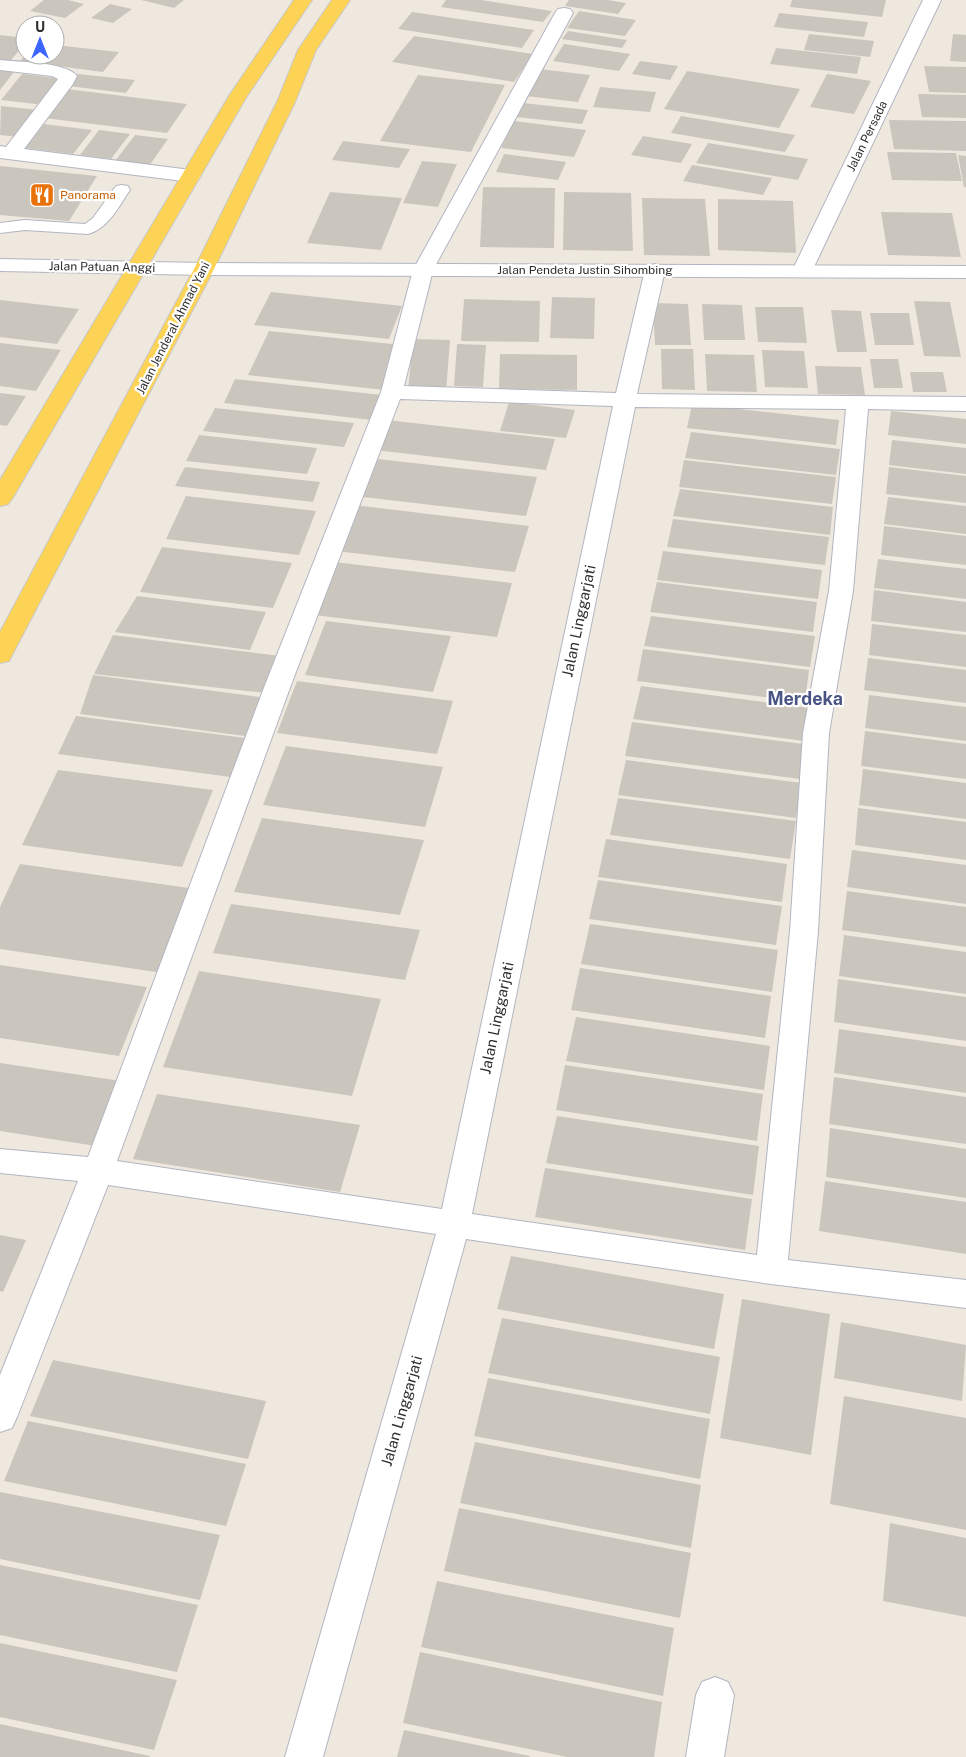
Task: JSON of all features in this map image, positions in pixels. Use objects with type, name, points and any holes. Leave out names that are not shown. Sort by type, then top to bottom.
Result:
[{"type":"main road","points":[[0,500],[238,96],[303,0]]},
{"type":"main road","name":"Jalan Jenderal Ahmad Yani","points":[[0,655],[11,613],[204,269],[286,102],[307,50],[341,0]]},
{"type":"street","name":"Jalan Persada","points":[[802,271],[932,0]]},
{"type":"street","points":[[0,1417],[98,1171],[278,685],[392,392],[423,270],[564,13]]},
{"type":"street","points":[[0,66],[55,71],[68,76],[67,80],[6,152]]},
{"type":"street","points":[[6,152],[191,176]]},
{"type":"street","name":"Jalan Patuan Anggi","points":[[0,265],[204,269]]},
{"type":"street","name":"Jalan Pendeta Justin Sihombing","points":[[204,269],[966,272]]},
{"type":"street","name":"Jalan Linggarjati","points":[[304,1757],[454,1225],[625,400],[655,270]]},
{"type":"street","points":[[392,392],[625,400],[966,404]]},
{"type":"street","points":[[771,1271],[804,931],[816,734],[841,591],[858,403]]},
{"type":"street","points":[[0,1161],[98,1171],[771,1271],[966,1294]]},
{"type":"street","points":[[706,1757],[715,1695]]},
{"type":"lane","points":[[0,228],[25,226],[88,229],[100,222],[122,190]]},
{"type":"building","points":[[44,0],[68,0],[84,4],[65,18],[65,15],[50,15],[30,11]]},
{"type":"building","points":[[141,0],[184,0],[174,8]]},
{"type":"building","points":[[446,0],[481,0],[552,11],[543,22],[441,7]]},
{"type":"building","points":[[569,0],[608,0],[626,3],[618,14],[565,6]]},
{"type":"building","points":[[792,0],[886,0],[882,17],[790,7]]},
{"type":"building","points":[[110,4],[132,9],[113,23],[91,18]]},
{"type":"building","points":[[579,11],[636,20],[625,36],[567,28]]},
{"type":"building","points":[[412,12],[534,30],[522,48],[398,29]]},
{"type":"building","points":[[779,13],[868,22],[864,37],[774,27]]},
{"type":"building","points":[[568,31],[627,40],[622,48],[562,39]]},
{"type":"building","points":[[809,34],[874,41],[870,57],[804,50]]},
{"type":"building","points":[[953,34],[966,35],[966,62],[950,61]]},
{"type":"building","points":[[0,35],[15,37],[15,55],[10,61],[0,60]]},
{"type":"building","points":[[414,36],[533,54],[514,82],[392,62]]},
{"type":"building","points":[[564,44],[630,54],[619,71],[553,61]]},
{"type":"building","points":[[65,46],[119,52],[103,72],[50,65],[65,65]]},
{"type":"building","points":[[776,48],[861,57],[857,74],[770,64]]},
{"type":"building","points":[[640,61],[678,66],[670,80],[632,74]]},
{"type":"building","points":[[924,66],[966,67],[966,93],[929,92]]},
{"type":"building","points":[[539,69],[590,75],[578,102],[526,96]]},
{"type":"building","points":[[0,70],[14,72],[0,90]]},
{"type":"building","points":[[687,71],[800,89],[779,128],[664,109]]},
{"type":"building","points":[[22,74],[64,79],[44,105],[1,100]]},
{"type":"building","points":[[78,74],[135,80],[126,93],[68,86]]},
{"type":"building","points":[[827,74],[871,81],[854,114],[810,107]]},
{"type":"building","points":[[418,75],[505,85],[471,152],[380,141]]},
{"type":"building","points":[[600,87],[656,92],[650,112],[593,107]]},
{"type":"building","points":[[67,89],[187,104],[167,133],[44,118]]},
{"type":"building","points":[[918,94],[966,95],[966,118],[922,117]]},
{"type":"building","points":[[523,103],[588,110],[582,124],[516,117]]},
{"type":"building","points":[[1,106],[38,110],[18,137],[0,135]]},
{"type":"building","points":[[681,116],[795,135],[785,152],[671,133]]},
{"type":"building","points":[[889,120],[966,121],[966,151],[894,149]]},
{"type":"building","points":[[514,121],[586,130],[574,157],[501,148]]},
{"type":"building","points":[[44,124],[92,130],[73,154],[25,148]]},
{"type":"building","points":[[99,130],[130,134],[111,159],[80,155]]},
{"type":"building","points":[[135,135],[168,139],[149,166],[115,161]]},
{"type":"building","points":[[643,136],[692,144],[681,163],[631,155]]},
{"type":"building","points":[[343,141],[410,149],[399,168],[332,160]]},
{"type":"building","points":[[708,143],[808,159],[798,180],[696,163]]},
{"type":"building","points":[[887,152],[956,153],[962,181],[892,180]]},
{"type":"building","points":[[504,154],[566,162],[558,180],[496,172]]},
{"type":"building","points":[[958,155],[966,156],[966,187],[964,187]]},
{"type":"building","points":[[422,161],[457,164],[438,207],[403,203]]},
{"type":"building","points":[[692,165],[772,178],[763,195],[683,181]]},
{"type":"building","name":"Panorama","points":[[0,166],[97,176],[69,221],[0,215]]},
{"type":"building","points":[[483,187],[555,188],[554,248],[480,247]]},
{"type":"building","points":[[330,192],[402,198],[381,250],[307,243]]},
{"type":"building","points":[[564,192],[631,193],[633,251],[563,250]]},
{"type":"building","points":[[642,198],[705,199],[710,256],[644,255]]},
{"type":"building","points":[[718,199],[793,201],[796,253],[718,250]]},
{"type":"building","points":[[881,212],[952,213],[961,257],[888,255]]},
{"type":"building","points":[[271,292],[402,306],[389,339],[254,325]]},
{"type":"building","points":[[552,297],[595,298],[594,339],[550,338]]},
{"type":"building","points":[[464,299],[540,301],[539,342],[461,341]]},
{"type":"building","points":[[0,300],[79,309],[57,344],[0,337]]},
{"type":"building","points":[[914,301],[950,302],[961,357],[924,356]]},
{"type":"building","points":[[653,303],[688,304],[691,345],[655,345]]},
{"type":"building","points":[[702,304],[742,305],[745,340],[704,340]]},
{"type":"building","points":[[755,307],[803,307],[807,343],[758,342]]},
{"type":"building","points":[[831,310],[861,311],[867,352],[837,352]]},
{"type":"building","points":[[870,313],[909,313],[914,345],[875,345]]},
{"type":"building","points":[[269,331],[402,345],[385,390],[248,375]]},
{"type":"building","points":[[413,339],[450,340],[446,392],[408,391]]},
{"type":"building","points":[[0,343],[61,350],[36,391],[0,386]]},
{"type":"building","points":[[457,344],[486,345],[483,387],[454,386]]},
{"type":"building","points":[[661,349],[693,349],[695,390],[662,389]]},
{"type":"building","points":[[762,350],[804,351],[808,388],[765,387]]},
{"type":"building","points":[[500,354],[577,355],[577,390],[499,389]]},
{"type":"building","points":[[705,354],[754,355],[757,392],[707,391]]},
{"type":"building","points":[[870,359],[898,359],[903,388],[874,388]]},
{"type":"building","points":[[815,366],[861,367],[865,395],[818,394]]},
{"type":"building","points":[[910,372],[943,372],[947,392],[913,392]]},
{"type":"building","points":[[235,379],[382,395],[372,420],[224,403]]},
{"type":"building","points":[[0,393],[26,396],[7,426],[0,425]]},
{"type":"building","points":[[509,402],[575,410],[566,438],[500,431]]},
{"type":"building","points":[[692,404],[839,420],[836,445],[687,428]]},
{"type":"building","points":[[215,408],[354,423],[344,447],[203,431]]},
{"type":"building","points":[[891,411],[966,419],[966,444],[888,435]]},
{"type":"building","points":[[387,420],[555,439],[546,470],[375,450]]},
{"type":"building","points":[[691,432],[840,449],[836,475],[685,458]]},
{"type":"building","points":[[199,435],[317,448],[307,474],[186,461]]},
{"type":"building","points":[[892,440],[966,448],[966,474],[889,465]]},
{"type":"building","points":[[378,459],[537,477],[526,516],[363,497]]},
{"type":"building","points":[[684,460],[836,477],[832,504],[679,487]]},
{"type":"building","points":[[185,467],[320,482],[313,502],[175,486]]},
{"type":"building","points":[[889,467],[966,476],[966,503],[886,494]]},
{"type":"building","points":[[680,489],[833,507],[830,535],[673,516]]},
{"type":"building","points":[[186,496],[316,511],[299,555],[166,539]]},
{"type":"building","points":[[888,497],[966,506],[966,534],[884,524]]},
{"type":"building","points":[[354,505],[529,526],[515,572],[336,551]]},
{"type":"building","points":[[673,519],[829,537],[825,565],[667,547]]},
{"type":"building","points":[[884,526],[966,536],[966,565],[881,555]]},
{"type":"building","points":[[162,547],[292,563],[273,608],[140,592]]},
{"type":"building","points":[[663,551],[822,570],[818,599],[657,580]]},
{"type":"building","points":[[878,559],[966,569],[966,599],[874,588]]},
{"type":"building","points":[[334,562],[512,583],[497,637],[314,615]]},
{"type":"building","points":[[657,582],[817,602],[813,632],[650,612]]},
{"type":"building","points":[[874,590],[966,602],[966,632],[871,621]]},
{"type":"building","points":[[137,596],[266,612],[250,650],[115,632]]},
{"type":"building","points":[[651,616],[815,636],[810,667],[644,646]]},
{"type":"building","points":[[326,621],[451,636],[433,692],[305,675]]},
{"type":"building","points":[[872,624],[966,635],[966,667],[869,655]]},
{"type":"building","points":[[113,635],[280,656],[266,693],[94,674]]},
{"type":"building","points":[[643,649],[809,670],[805,702],[637,681]]},
{"type":"building","points":[[868,658],[966,670],[966,703],[864,690]]},
{"type":"building","points":[[93,675],[267,698],[252,737],[80,714]]},
{"type":"building","points":[[297,681],[453,701],[437,754],[277,733]]},
{"type":"building","points":[[641,686],[810,708],[804,741],[633,719]]},
{"type":"building","points":[[869,695],[966,707],[966,741],[865,728]]},
{"type":"building","points":[[76,716],[253,739],[238,778],[58,754]]},
{"type":"building","points":[[632,722],[804,744],[800,779],[625,756]]},
{"type":"building","points":[[865,731],[966,744],[966,779],[861,766]]},
{"type":"building","points":[[286,746],[443,767],[425,827],[263,805]]},
{"type":"building","points":[[626,760],[801,783],[796,818],[618,795]]},
{"type":"building","points":[[863,769],[966,783],[966,819],[859,805]]},
{"type":"building","points":[[58,770],[213,790],[182,867],[22,845]]},
{"type":"building","points":[[618,798],[796,821],[790,859],[610,835]]},
{"type":"building","points":[[858,808],[966,822],[966,860],[855,845]]},
{"type":"building","points":[[262,818],[424,840],[400,915],[234,892]]},
{"type":"building","points":[[606,839],[787,864],[782,902],[598,877]]},
{"type":"building","points":[[852,850],[966,865],[966,904],[847,887]]},
{"type":"building","points":[[20,864],[196,889],[163,973],[0,949],[0,907]]},
{"type":"building","points":[[598,880],[782,906],[776,945],[589,919]]},
{"type":"building","points":[[847,891],[966,907],[966,947],[842,930]]},
{"type":"building","points":[[231,904],[420,930],[405,980],[213,953]]},
{"type":"building","points":[[590,924],[778,950],[772,992],[581,964]]},
{"type":"building","points":[[844,935],[966,952],[966,994],[839,976]]},
{"type":"building","points":[[0,965],[147,987],[119,1056],[0,1038]]},
{"type":"building","points":[[580,968],[771,996],[765,1038],[571,1010]]},
{"type":"building","points":[[199,971],[381,999],[352,1096],[163,1067]]},
{"type":"building","points":[[838,979],[966,997],[966,1041],[834,1022]]},
{"type":"building","points":[[576,1017],[770,1046],[764,1090],[566,1061]]},
{"type":"building","points":[[839,1029],[966,1047],[966,1093],[834,1073]]},
{"type":"building","points":[[0,1063],[121,1081],[96,1146],[0,1131]]},
{"type":"building","points":[[565,1065],[763,1094],[757,1141],[556,1110]]},
{"type":"building","points":[[834,1077],[966,1097],[966,1144],[829,1124]]},
{"type":"building","points":[[157,1094],[360,1125],[340,1192],[133,1159]]},
{"type":"building","points":[[557,1116],[759,1146],[753,1195],[546,1163]]},
{"type":"building","points":[[830,1128],[966,1149],[966,1198],[826,1177]]},
{"type":"building","points":[[545,1168],[752,1199],[745,1250],[535,1217]]},
{"type":"building","points":[[825,1181],[966,1202],[966,1254],[819,1231]]},
{"type":"building","points":[[0,1235],[26,1240],[3,1292],[0,1291]]},
{"type":"building","points":[[511,1256],[724,1294],[714,1349],[497,1309]]},
{"type":"building","points":[[742,1299],[830,1314],[811,1455],[720,1438]]},
{"type":"building","points":[[502,1318],[720,1357],[710,1414],[488,1373]]},
{"type":"building","points":[[841,1322],[966,1345],[962,1401],[834,1378]]},
{"type":"building","points":[[53,1360],[266,1401],[248,1459],[30,1416]]},
{"type":"building","points":[[488,1378],[710,1419],[700,1479],[474,1436]]},
{"type":"building","points":[[844,1396],[966,1418],[966,1530],[830,1504]]},
{"type":"building","points":[[28,1421],[246,1464],[226,1526],[4,1481]]},
{"type":"building","points":[[475,1442],[701,1485],[691,1548],[460,1503]]},
{"type":"building","points":[[0,1492],[220,1535],[200,1600],[0,1559]]},
{"type":"building","points":[[459,1508],[691,1553],[680,1618],[444,1571]]},
{"type":"building","points":[[890,1523],[966,1538],[966,1617],[883,1601]]},
{"type":"building","points":[[0,1565],[198,1605],[177,1672],[0,1635]]},
{"type":"building","points":[[437,1581],[674,1628],[663,1696],[421,1647]]},
{"type":"building","points":[[0,1643],[177,1680],[154,1750],[0,1717]]},
{"type":"building","points":[[420,1652],[662,1702],[654,1757],[567,1757],[403,1723]]},
{"type":"building","points":[[0,1724],[150,1756],[150,1757],[0,1757]]},
{"type":"building","points":[[404,1730],[530,1756],[530,1757],[397,1757]]},
{"type":"place","name":"Panorama","points":[[42,195]]},
{"type":"district","name":"Merdeka","points":[[805,699]]}]
